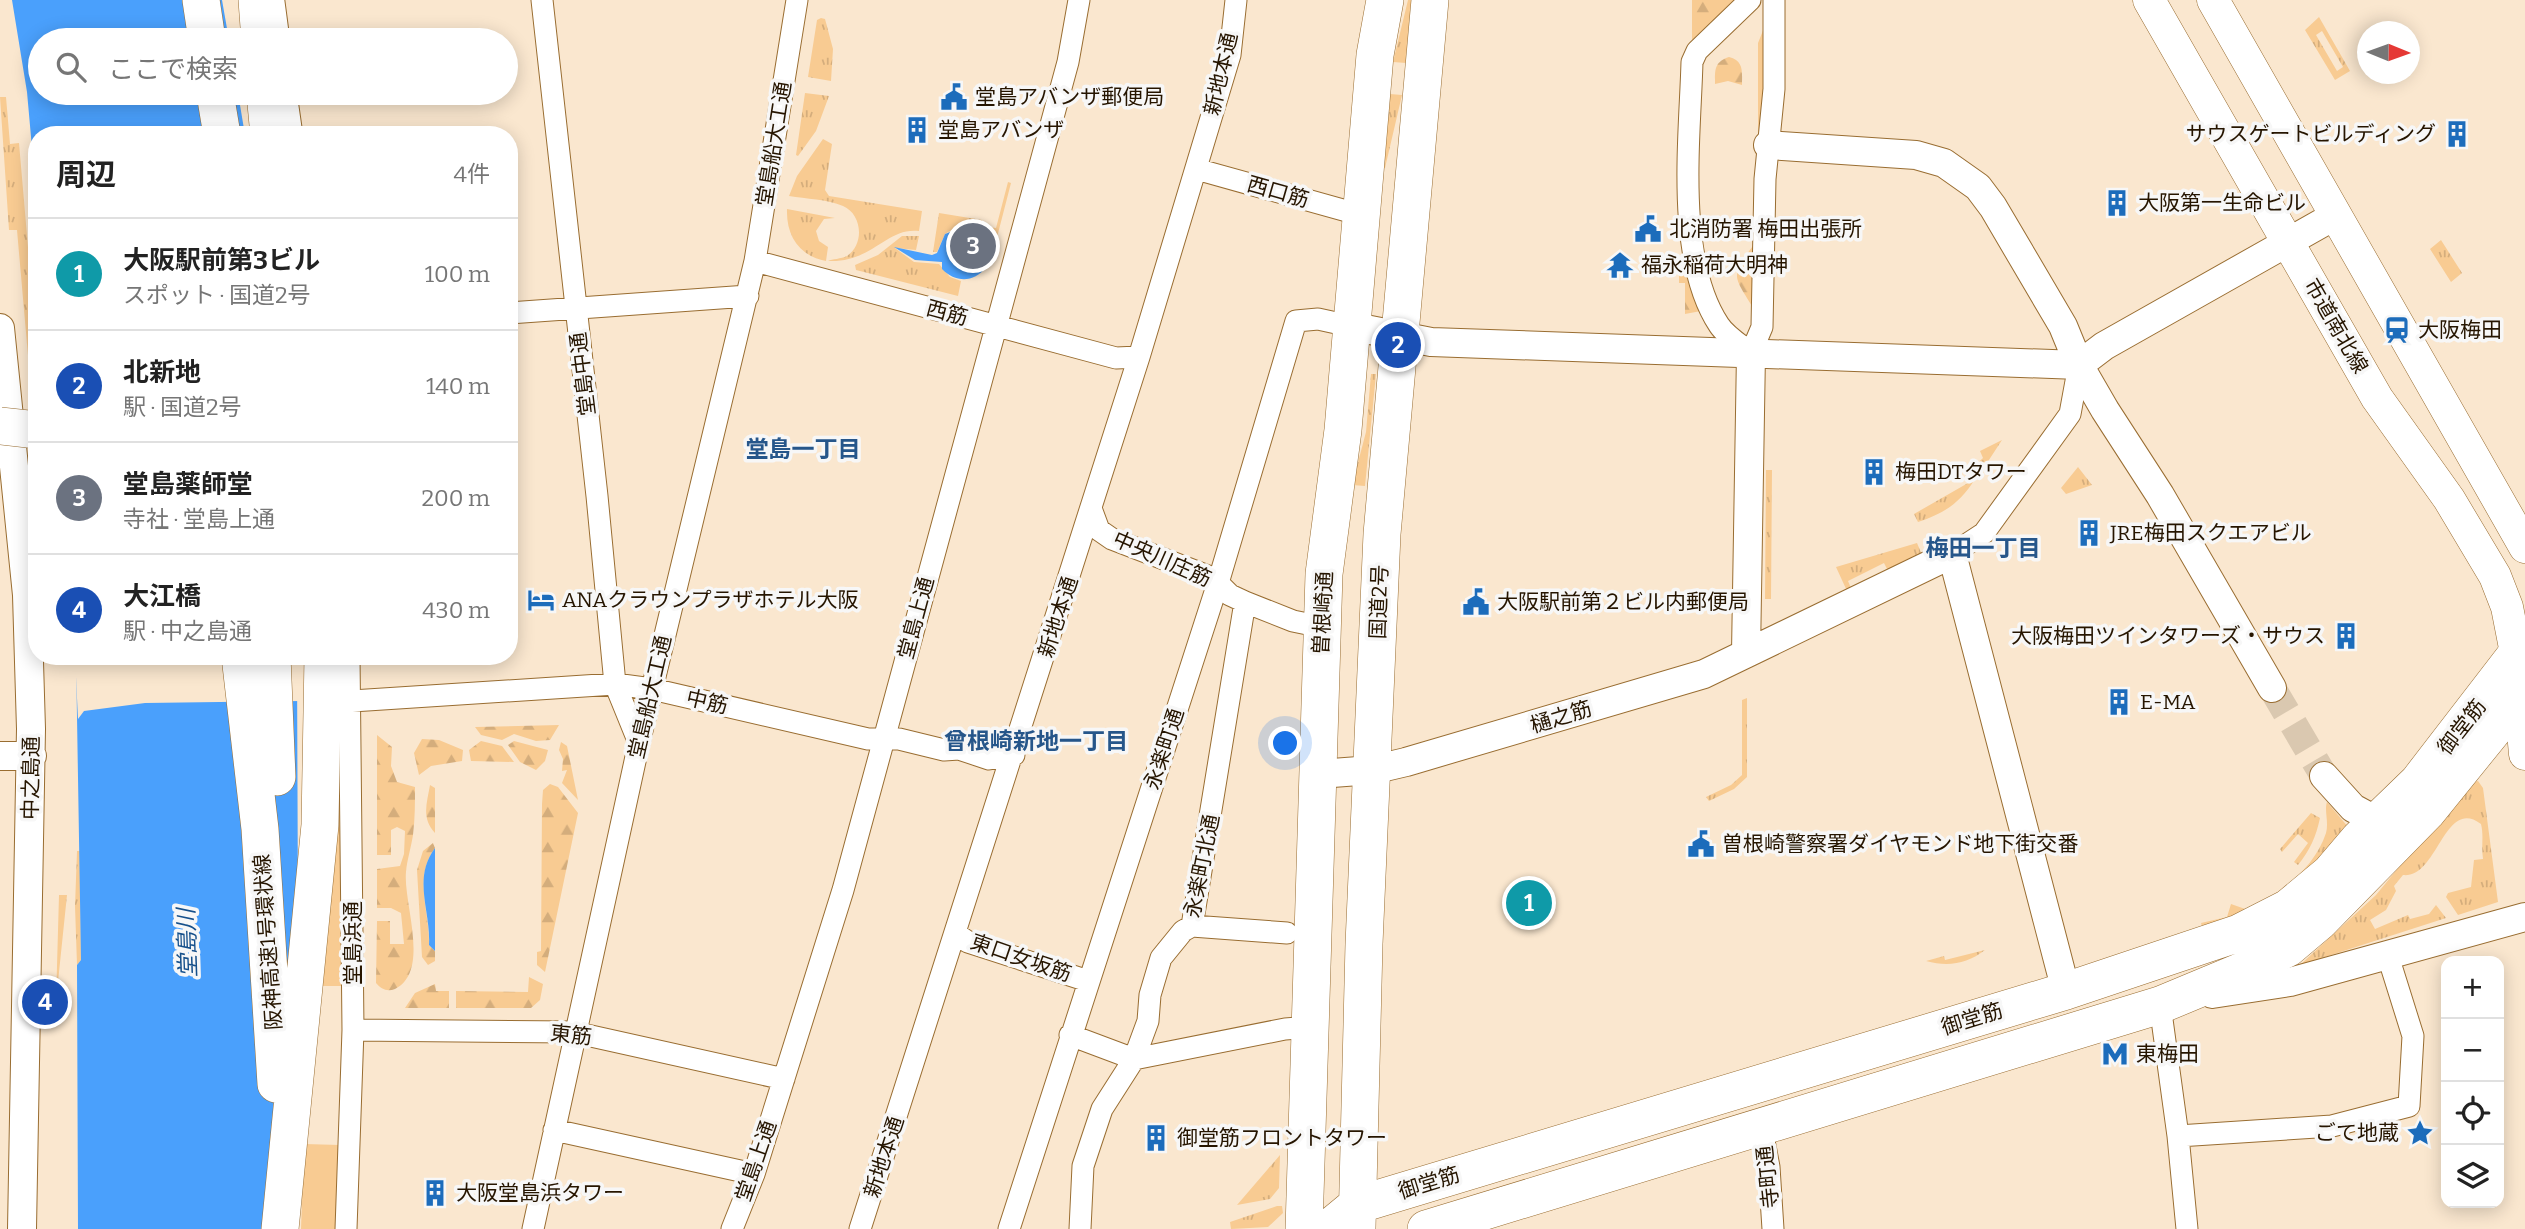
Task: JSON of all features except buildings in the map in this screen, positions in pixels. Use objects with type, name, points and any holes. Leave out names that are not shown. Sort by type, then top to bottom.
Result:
[{"type":"highway","points":[[201,0],[205,28]]},
{"type":"highway","points":[[257,0],[259,28]]},
{"type":"highway","name":"曽根崎通","points":[[1304,1229],[1324,574],[1343,430],[1350,326],[1376,55],[1385,0]]},
{"type":"highway","name":"国道2号","points":[[1357,1217],[1382,534],[1430,0]]},
{"type":"highway","points":[[217,105],[220,126]]},
{"type":"highway","points":[[266,105],[269,126]]},
{"type":"highway","name":"御堂筋","points":[[1328,1229],[1357,1217],[2066,991],[2239,933],[2288,908],[2330,873],[2377,821],[2418,782],[2521,648]]},
{"type":"highway","name":"阪神高速1号環状線","points":[[241,665],[260,830],[276,1073],[273,1229]]},
{"type":"highway","points":[[272,665],[278,827],[276,1073]]},
{"type":"highway","points":[[280,1229],[320,825],[323,665]]},
{"type":"highway","name":"御堂筋","points":[[1426,1229],[1486,1220],[1761,1125],[2170,1002],[2288,948],[2320,921],[2427,812],[2522,693]]},
{"type":"main road","name":"市道南北線","points":[[2148,0],[2377,398],[2481,548],[2507,607],[2521,648],[2525,745]]},
{"type":"main road","points":[[2213,0],[2525,547]]},
{"type":"street","points":[[274,0],[278,28]]},
{"type":"street","name":"堂島中通","points":[[542,0],[615,684],[639,743]]},
{"type":"street","name":"堂島船大工通","points":[[533,1229],[573,1032],[639,743],[748,296],[797,0]]},
{"type":"street","name":"堂島上通","points":[[732,1229],[754,1174],[843,890],[1068,62],[1079,0]]},
{"type":"street","name":"新地本通","points":[[860,1229],[1139,358],[1230,55],[1236,0]]},
{"type":"street","points":[[1750,0],[1697,51],[1692,62],[1688,223],[1708,304],[1720,327],[1751,353]]},
{"type":"street","points":[[1746,653],[1751,353],[1762,327],[1768,145],[1774,89],[1774,0]]},
{"type":"street","points":[[288,105],[291,126]]},
{"type":"street","points":[[1768,145],[1916,155],[1944,163],[1964,174],[1993,207],[2063,326],[2079,365],[2130,453],[2160,495],[2272,688]]},
{"type":"street","name":"西口筋","points":[[1196,169],[1361,215]]},
{"type":"street","points":[[1350,326],[1431,342],[2079,365],[2104,346],[2336,215]]},
{"type":"street","name":"西筋","points":[[755,261],[984,324],[996,323],[1116,358],[1139,358]]},
{"type":"street","points":[[518,312],[748,296]]},
{"type":"street","name":"永楽町通","points":[[1009,1229],[1218,583],[1296,321],[1318,319],[1350,326]]},
{"type":"street","name":"中之島通","points":[[0,328],[28,627]]},
{"type":"street","points":[[2066,991],[1952,554],[1984,533],[2070,414],[2079,365]]},
{"type":"street","name":"中央川庄筋","points":[[1092,511],[1094,524],[1105,535],[1213,578],[1230,595],[1245,602],[1293,621],[1322,627]]},
{"type":"street","name":"樋之筋","points":[[1319,774],[1372,770],[1704,674],[1952,554]]},
{"type":"street","name":"永楽町北通","points":[[1080,1229],[1083,1166],[1102,1108],[1134,1059],[1147,1021],[1150,995],[1161,958],[1184,931],[1192,926],[1245,602]]},
{"type":"street","name":"中之島通","points":[[22,1229],[32,756],[29,665]]},
{"type":"street","name":"堂島浜通","points":[[346,1229],[354,1030],[350,665]]},
{"type":"street","name":"中筋","points":[[352,701],[615,684],[652,689],[868,739],[899,738],[944,750],[959,749],[989,759],[1014,755]]},
{"type":"street","points":[[0,756],[32,756]]},
{"type":"street","points":[[2324,776],[2353,808],[2377,821]]},
{"type":"street","points":[[2187,1229],[2170,1002],[2290,982],[2525,917]]},
{"type":"street","points":[[1192,926],[1287,933]]},
{"type":"street","name":"東口女坂筋","points":[[955,933],[968,942],[1088,981]]},
{"type":"street","points":[[2178,1136],[2332,1126],[2409,1106],[2413,1036],[2387,953]]},
{"type":"street","points":[[1070,1035],[1134,1059],[1285,1029],[1311,1027]]},
{"type":"street","name":"東筋","points":[[354,1030],[573,1032],[784,1079]]},
{"type":"street","name":"寺町通","points":[[1761,1125],[1769,1167],[1773,1229]]},
{"type":"street","points":[[554,1129],[754,1174]]},
{"type":"green space","points":[[1408,0],[1413,0],[1406,63],[1393,62]]},
{"type":"green space","points":[[1692,0],[1738,0],[1692,40]]},
{"type":"green space","points":[[2319,17],[2350,71],[2335,80],[2305,30]],"holes":[[[2322,31],[2343,67],[2337,71],[2316,35]]]},
{"type":"green space","points":[[825,19],[833,49],[831,81],[808,77],[817,20]]},
{"type":"green space","points":[[1764,28],[1769,28],[1758,158],[1758,43]]},
{"type":"green space","points":[[1729,57],[1740,64],[1742,85],[1728,81],[1715,84],[1716,67],[1720,61]]},
{"type":"green space","points":[[805,93],[829,96],[816,131],[798,156],[796,155]]},
{"type":"green space","points":[[1390,94],[1402,95],[1385,168],[1382,168]]},
{"type":"green space","points":[[0,97],[6,97],[10,144],[19,143],[28,247],[28,355],[17,230],[9,230]]},
{"type":"green space","points":[[823,139],[832,144],[825,190],[829,196],[922,211],[919,231],[897,234],[857,257],[828,261],[847,256],[853,251],[859,237],[854,216],[837,204],[789,196],[797,176]]},
{"type":"green space","points":[[1008,182],[1011,183],[994,249],[973,229],[962,226],[945,234],[937,252],[933,252],[939,213],[982,220],[982,226],[996,228]]},
{"type":"green space","points":[[787,209],[835,218],[824,219],[816,231],[819,241],[828,247],[826,261],[808,255],[796,243],[789,228]]},
{"type":"green space","points":[[902,236],[919,236],[916,250],[895,248],[914,262],[939,264],[950,277],[961,281],[958,296],[856,270],[855,265],[878,255]]},
{"type":"green space","points":[[2441,240],[2462,273],[2451,282],[2430,249]]},
{"type":"green space","points":[[1755,243],[1755,311],[1737,276],[1741,263]]},
{"type":"green space","points":[[1679,258],[1687,258],[1701,311],[1685,314],[1685,283],[1679,283]]},
{"type":"green space","points":[[1371,374],[1376,374],[1365,486],[1352,485],[1366,432]]},
{"type":"green space","points":[[2002,440],[1985,466],[1971,476],[1968,472],[1983,458],[1980,451]]},
{"type":"green space","points":[[2078,467],[2092,485],[2066,494],[2061,488]]},
{"type":"green space","points":[[1766,470],[1772,470],[1771,599],[1765,599]]},
{"type":"green space","points":[[1975,479],[1964,495],[1951,506],[1918,522],[1914,514]]},
{"type":"green space","points":[[1917,543],[1922,555],[1888,571],[1884,563],[1848,581],[1851,588],[1847,591],[1836,567]]},
{"type":"green space","points":[[1747,698],[1747,777],[1734,789],[1709,801],[1706,797],[1731,785],[1742,775],[1742,700]]},
{"type":"green space","points":[[559,725],[550,740],[536,741],[514,734],[502,740],[481,735],[475,727]]},
{"type":"green space","points":[[339,728],[343,986],[320,986]]},
{"type":"green space","points":[[377,735],[392,747],[391,766],[397,782],[415,787],[414,829],[406,872],[414,952],[406,980],[395,989],[389,990],[376,983],[377,921],[390,921],[390,944],[404,944],[401,913],[391,908],[377,908],[377,869],[400,866],[404,854],[405,831],[397,827],[391,830],[391,855],[377,855]]},
{"type":"green space","points":[[422,739],[439,740],[463,750],[462,761],[431,766],[419,775],[414,753]]},
{"type":"green space","points":[[481,741],[502,746],[514,762],[471,761],[469,750]]},
{"type":"green space","points":[[514,741],[548,750],[545,761],[536,770],[520,762],[508,745]]},
{"type":"green space","points":[[561,742],[567,746],[578,800],[562,783],[567,770],[562,771],[563,759],[559,750]]},
{"type":"green space","points":[[2478,781],[2483,788],[2498,902],[2458,915],[2446,897],[2448,893],[2471,887],[2474,860],[2483,859],[2481,824],[2468,818],[2458,821],[2449,829],[2425,865],[2415,873],[2403,875],[2394,886],[2396,891],[2386,910],[2370,920],[2375,929],[2408,915],[2410,919],[2429,914],[2436,905],[2446,918],[2300,965],[2376,895],[2468,783]]},
{"type":"green space","points":[[550,784],[558,787],[578,813],[545,972],[537,965],[537,952],[541,951],[543,790]]},
{"type":"green space","points":[[430,785],[435,788],[435,833],[426,816]]},
{"type":"green space","points":[[2327,802],[2349,828],[2296,888],[2204,933],[2201,923],[2227,917],[2231,904],[2248,910],[2284,888],[2304,869],[2321,846],[2326,833]]},
{"type":"green space","points":[[2311,813],[2320,818],[2312,843],[2298,865],[2294,862],[2308,843],[2298,834],[2282,852],[2280,849]]},
{"type":"green space","points":[[433,843],[435,848],[428,859],[424,883],[429,945],[435,951],[435,961],[428,965],[422,957],[417,870],[423,851]]},
{"type":"green space","points":[[77,851],[80,851],[81,960],[77,965],[75,906]]},
{"type":"green space","points":[[59,895],[67,895],[56,1001]]},
{"type":"green space","points":[[1985,950],[1957,963],[1926,961],[1944,956],[1945,960]]},
{"type":"green space","points":[[529,977],[543,984],[540,1000],[531,1008],[456,1008],[456,991],[528,992]]},
{"type":"green space","points":[[435,984],[436,991],[449,991],[449,1008],[405,1008],[415,993]]},
{"type":"green space","points":[[304,1144],[340,1145],[338,1229],[301,1229]]},
{"type":"green space","points":[[1280,1155],[1279,1188],[1270,1199],[1237,1205]]},
{"type":"green space","points":[[1282,1206],[1283,1213],[1268,1227],[1231,1229],[1230,1222]]},
{"type":"water","points":[[12,0],[222,0],[227,28],[28,28],[28,103]]},
{"type":"water","points":[[28,105],[240,105],[244,126],[30,126]]},
{"type":"water","points":[[964,227],[983,236],[990,253],[986,267],[970,278],[953,277],[942,269],[942,262],[915,260],[894,247],[932,255],[937,253],[945,234]]},
{"type":"water","name":"堂島川","points":[[76,665],[297,665],[297,1229],[78,1229],[77,965],[81,960]]},
{"type":"water","points":[[435,848],[435,951],[429,945],[424,883],[428,860]]},
{"type":"pier","points":[[75,665],[300,665],[302,701],[145,703],[84,711],[78,719]]},
{"type":"tunnel","points":[[2272,688],[2324,776]]},
{"type":"place","name":"堂島アバンザ郵便局","points":[[954,97]]},
{"type":"place","name":"堂島アバンザ","points":[[917,130]]},
{"type":"place","name":"サウスゲートビルディング","points":[[2457,134]]},
{"type":"place","name":"大阪第一生命ビル","points":[[2117,203]]},
{"type":"place","name":"北消防署 梅田出張所","points":[[1648,229]]},
{"type":"place","name":"堂島薬師堂","points":[[973,246]]},
{"type":"place","name":"福永稲荷大明神","points":[[1620,265]]},
{"type":"place","name":"大阪梅田","points":[[2397,330]]},
{"type":"place","name":"北新地","points":[[1398,345]]},
{"type":"place","name":"梅田DTタワー","points":[[1874,472]]},
{"type":"place","name":"JRE梅田スクエアビル","points":[[2089,533]]},
{"type":"place","name":"ANAクラウンプラザホテル大阪","points":[[541,600]]},
{"type":"place","name":"大阪駅前第２ビル内郵便局","points":[[1476,602]]},
{"type":"place","name":"大阪梅田ツインタワーズ・サウス","points":[[2346,636]]},
{"type":"place","name":"E-MA","points":[[2119,702]]},
{"type":"place","name":"曽根崎警察署ダイヤモンド地下街交番","points":[[1701,844]]},
{"type":"place","name":"大阪駅前第3ビル","points":[[1529,903]]},
{"type":"place","name":"大江橋","points":[[45,1002]]},
{"type":"place","name":"東梅田","points":[[2115,1054]]},
{"type":"place","name":"ごて地蔵","points":[[2420,1133]]},
{"type":"place","name":"御堂筋フロントタワー","points":[[1156,1138]]},
{"type":"place","name":"大阪堂島浜タワー","points":[[435,1193]]},
{"type":"district","name":"堂島一丁目","points":[[803,449]]},
{"type":"district","name":"梅田一丁目","points":[[1983,548]]},
{"type":"district","name":"曾根崎新地一丁目","points":[[1036,741]]}]
